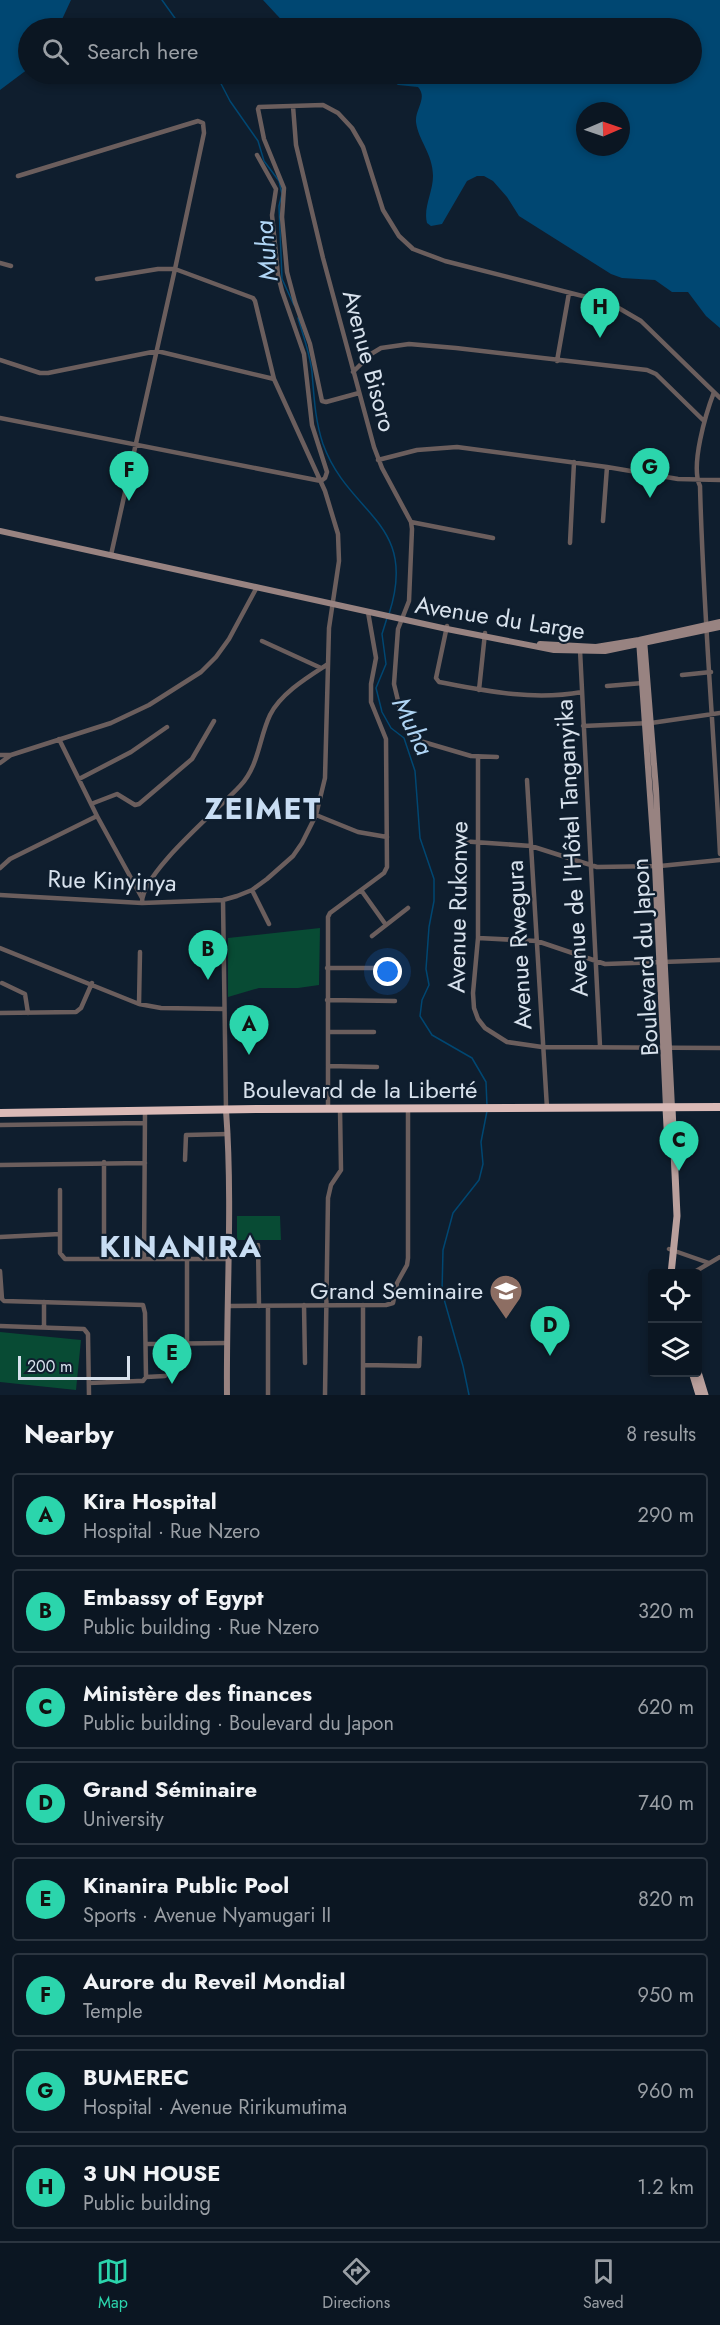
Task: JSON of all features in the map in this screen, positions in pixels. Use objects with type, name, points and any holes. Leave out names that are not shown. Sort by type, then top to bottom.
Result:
[{"type":"highway","name":"Boulevard de la Liberté","points":[[0,1113],[720,1107]]},
{"type":"main road","name":"Avenue du Large","points":[[0,531],[546,649],[580,649],[642,642],[720,622]]},
{"type":"main road","name":"Avenue du Large","points":[[345,606],[382,614]]},
{"type":"main road","name":"Avenue du Large","points":[[706,626],[720,627]]},
{"type":"main road","name":"Boulevard du Japon","points":[[642,642],[653,790],[674,1207],[669,1269]]},
{"type":"main road","points":[[226,1110],[229,1259],[227,1395]]},
{"type":"main road","points":[[694,1377],[699,1395]]},
{"type":"main road","points":[[700,1377],[705,1395]]},
{"type":"street","points":[[359,393],[322,401],[310,344],[288,279],[282,218],[284,191],[264,139],[258,109],[261,106],[326,106],[338,113],[350,126],[366,153],[383,210],[399,236],[411,248],[445,261],[607,302],[625,310],[642,323],[720,398]]},
{"type":"street","name":"Avenue Bisoro","points":[[293,106],[296,145],[353,372],[378,460],[411,522],[413,537],[409,601],[398,629],[395,694],[413,736],[428,745],[478,758],[497,757]]},
{"type":"street","points":[[18,176],[198,121],[202,122],[205,128],[111,555]]},
{"type":"street","points":[[258,155],[276,189],[272,218],[278,275],[304,354],[312,425],[327,472],[321,481]]},
{"type":"street","points":[[0,263],[11,266]]},
{"type":"street","points":[[97,279],[158,269],[175,269],[254,299],[274,379],[321,481]]},
{"type":"street","points":[[557,361],[569,293]]},
{"type":"street","points":[[353,372],[376,351],[395,345],[447,347],[653,372],[703,420]]},
{"type":"street","points":[[0,360],[40,373],[48,373],[157,351],[274,379]]},
{"type":"street","points":[[714,392],[703,420],[698,481],[720,854]]},
{"type":"street","points":[[0,418],[321,481]]},
{"type":"street","points":[[378,460],[417,450],[457,447],[698,481],[720,480]]},
{"type":"street","points":[[570,543],[574,462]]},
{"type":"street","points":[[603,520],[607,467]]},
{"type":"street","name":"Rue Kinyinya","points":[[0,895],[142,901],[223,900],[252,890],[282,868],[293,856],[316,815],[325,778],[328,664],[340,549],[329,501],[321,481]]},
{"type":"street","points":[[411,522],[493,538]]},
{"type":"street","points":[[0,763],[11,755],[111,723],[140,710],[201,672],[229,639],[257,587]]},
{"type":"street","points":[[328,1109],[328,917],[330,913],[387,870],[386,739],[371,702],[371,684],[376,658],[368,612]]},
{"type":"street","points":[[447,628],[437,680],[478,690],[547,697],[582,692]]},
{"type":"street","points":[[478,690],[485,635]]},
{"type":"street","points":[[262,641],[321,668]]},
{"type":"street","name":"Avenue de l'Hôtel Tanganyika","points":[[580,649],[600,1046]]},
{"type":"street","points":[[142,901],[154,876],[169,856],[248,776],[275,706],[288,693],[328,664]]},
{"type":"street","points":[[681,675],[711,672]]},
{"type":"street","points":[[607,686],[646,682]]},
{"type":"street","points":[[583,726],[648,723],[720,713]]},
{"type":"street","points":[[91,804],[117,794],[135,805],[139,804],[192,759],[214,721]]},
{"type":"street","points":[[79,779],[131,752],[167,727]]},
{"type":"street","points":[[59,739],[142,901]]},
{"type":"street","points":[[0,755],[11,755]]},
{"type":"street","name":"Avenue Rukonwe","points":[[478,758],[478,938],[472,993],[478,1019],[494,1035],[507,1042],[543,1047],[720,1048]]},
{"type":"street","name":"Avenue Rwegura","points":[[527,780],[547,1108]]},
{"type":"street","points":[[316,815],[358,832],[387,837]]},
{"type":"street","points":[[0,868],[10,859],[97,816]]},
{"type":"street","points":[[460,841],[531,846],[591,866],[657,866],[720,860]]},
{"type":"street","points":[[252,890],[269,924]]},
{"type":"street","points":[[361,890],[386,925]]},
{"type":"street","points":[[223,900],[226,1110]]},
{"type":"street","points":[[372,936],[408,908]]},
{"type":"street","points":[[478,938],[537,941],[605,964],[720,960]]},
{"type":"street","points":[[0,948],[139,1004],[161,1008],[224,1009]]},
{"type":"street","points":[[139,1004],[140,952]]},
{"type":"street","points":[[327,968],[396,968]]},
{"type":"street","points":[[2,983],[25,994],[28,1013]]},
{"type":"street","points":[[0,1013],[69,1013],[79,1010],[92,984]]},
{"type":"street","points":[[327,1000],[395,1001]]},
{"type":"street","points":[[327,1032],[375,1032]]},
{"type":"street","points":[[328,1066],[377,1067]]},
{"type":"street","points":[[325,1395],[327,1198],[331,1185],[340,1170],[340,1109]]},
{"type":"street","points":[[229,1306],[386,1305],[393,1303],[397,1283],[408,1265],[408,1109]]},
{"type":"street","points":[[144,1259],[145,1112]]},
{"type":"street","points":[[0,1125],[144,1123]]},
{"type":"street","points":[[185,1160],[186,1135],[228,1134]]},
{"type":"street","points":[[104,1162],[105,1259]]},
{"type":"street","points":[[0,1165],[145,1163]]},
{"type":"street","points":[[60,1190],[60,1253],[64,1259],[229,1259]]},
{"type":"street","points":[[0,1237],[60,1234]]},
{"type":"street","points":[[258,1245],[259,1306]]},
{"type":"street","points":[[671,1250],[709,1263]]},
{"type":"street","points":[[699,1269],[720,1257]]},
{"type":"street","points":[[186,1259],[187,1343]]},
{"type":"street","points":[[0,1271],[4,1301],[141,1304],[145,1308],[146,1377]]},
{"type":"street","points":[[44,1302],[44,1327]]},
{"type":"street","points":[[304,1305],[305,1363]]},
{"type":"street","points":[[363,1305],[363,1395]]},
{"type":"street","points":[[268,1306],[268,1395]]},
{"type":"street","points":[[0,1326],[80,1327],[87,1331],[89,1395]]},
{"type":"street","points":[[363,1365],[418,1366],[420,1338]]},
{"type":"street","points":[[146,1344],[227,1343]]},
{"type":"street","points":[[89,1384],[143,1381],[146,1377],[165,1376]]},
{"type":"green space","points":[[320,928],[319,985],[298,988],[259,988],[228,997],[228,938]]},
{"type":"green space","points":[[237,1216],[280,1216],[281,1240],[237,1240]]},
{"type":"green space","points":[[0,1332],[81,1340],[76,1390],[0,1382]]},
{"type":"water","points":[[0,0],[71,0],[63,18],[18,18],[18,76],[0,90]]},
{"type":"water","points":[[263,0],[720,0],[720,328],[706,316],[688,292],[672,292],[655,280],[622,278],[611,274],[519,216],[493,181],[484,176],[477,176],[467,181],[442,224],[431,226],[427,223],[426,212],[433,176],[431,161],[417,129],[417,113],[422,95],[418,87],[397,84],[702,84],[702,18],[280,18]]},
{"type":"waterway","name":"Muha","points":[[162,0],[175,18]]},
{"type":"waterway","name":"Muha","points":[[221,84],[230,101],[258,141],[264,161],[279,181],[282,194],[279,206],[282,279],[294,305]]},
{"type":"waterway","name":"Muha","points":[[298,318],[310,358],[314,399],[323,444],[348,488],[377,521],[388,538],[395,558],[396,583],[389,614]]},
{"type":"waterway","name":"Muha","points":[[387,618],[382,634],[386,664],[376,688],[382,712],[391,728],[404,738],[415,771],[420,838],[434,879],[434,901],[429,927],[426,969],[429,985],[422,1000],[420,1016],[432,1035],[472,1058],[486,1082],[487,1106]]},
{"type":"waterway","name":"Muha","points":[[469,1395],[442,1292],[443,1250],[453,1213],[479,1180],[483,1164],[481,1142],[487,1111]]},
{"type":"place","name":"3 UN HOUSE","points":[[600,338]]},
{"type":"place","name":"BUMEREC","points":[[650,498]]},
{"type":"place","name":"Aurore du Reveil Mondial","points":[[129,501]]},
{"type":"place","name":"Embassy of Egypt","points":[[208,980]]},
{"type":"place","name":"Kira Hospital","points":[[249,1055]]},
{"type":"place","name":"Ministère des finances","points":[[679,1171]]},
{"type":"place","name":"Grand Seminaire","points":[[506,1320]]},
{"type":"place","name":"Grand Séminaire","points":[[550,1356]]},
{"type":"place","name":"Kinanira Public Pool","points":[[172,1384]]},
{"type":"district","name":"ZEIMET","points":[[263,809]]},
{"type":"district","name":"KINANIRA","points":[[181,1247]]}]
